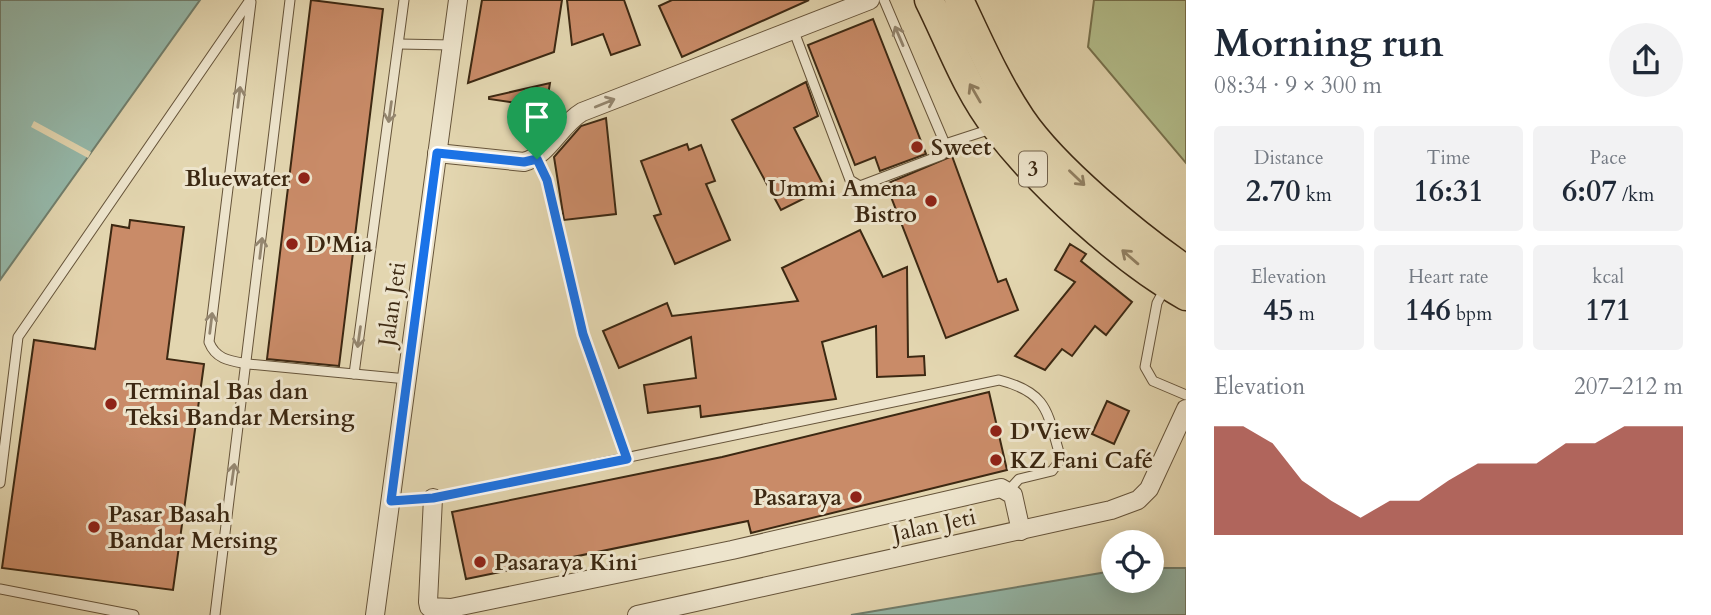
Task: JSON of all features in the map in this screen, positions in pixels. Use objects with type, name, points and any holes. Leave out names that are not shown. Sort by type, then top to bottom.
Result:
[{"type":"highway","name":"3","points":[[929,0],[961,68],[996,127],[1030,166],[1083,216],[1180,284]]},
{"type":"highway","name":"3","points":[[960,0],[1003,89],[1022,121],[1099,200],[1154,248],[1180,284]]},
{"type":"street","name":"Jalan Jeti","points":[[375,615],[458,0]]},
{"type":"street","points":[[437,153],[524,162],[537,159],[563,126],[582,112],[870,0]]},
{"type":"street","name":"Jalan Jeti","points":[[637,615],[1021,531],[1111,510],[1138,500],[1149,489],[1160,470],[1186,409]]},
{"type":"street","points":[[433,498],[428,602],[429,607],[434,609],[451,611],[1001,488],[1009,490],[1013,495],[1021,531]]},
{"type":"lane","points":[[0,483],[18,337],[250,0]]},
{"type":"lane","points":[[250,0],[209,342],[219,357],[248,365],[407,379]]},
{"type":"lane","points":[[215,615],[248,365],[290,0]]},
{"type":"lane","points":[[354,374],[404,0]]},
{"type":"lane","points":[[793,29],[850,180],[860,186],[942,155],[945,144],[884,0]]},
{"type":"lane","points":[[400,44],[452,45]]},
{"type":"lane","points":[[945,144],[996,127]]},
{"type":"lane","points":[[537,159],[547,180],[583,334],[627,459]]},
{"type":"lane","points":[[1180,284],[1157,303],[1145,367],[1153,382],[1186,394]]},
{"type":"lane","points":[[391,501],[433,498],[999,380],[1032,391],[1041,401],[1061,459],[1052,471],[1019,479],[1009,490]]},
{"type":"lane","points":[[0,589],[134,615]]},
{"type":"green space","points":[[1094,0],[1186,0],[1186,163],[1088,47]]},
{"type":"shaded area","points":[[0,0],[200,0],[0,280]]},
{"type":"shaded area","points":[[1164,568],[1186,568],[1186,615],[851,615],[1101,573],[1101,593],[1164,593]]},
{"type":"pier","points":[[34,121],[91,152],[88,158],[31,127]]},
{"type":"building","points":[[311,0],[383,9],[339,366],[267,359]]},
{"type":"building","points":[[482,0],[562,0],[554,52],[468,83]]},
{"type":"building","points":[[567,0],[624,0],[640,45],[611,55],[603,34],[572,45]]},
{"type":"building","points":[[672,0],[809,0],[682,57],[659,6]]},
{"type":"building","points":[[873,19],[926,154],[880,171],[875,157],[855,165],[808,45]]},
{"type":"building","points":[[806,82],[818,116],[794,128],[825,188],[781,210],[732,120]]},
{"type":"building","points":[[550,83],[546,107],[489,99],[489,97]]},
{"type":"building","points":[[606,118],[616,214],[564,220],[554,157],[581,126]]},
{"type":"building","points":[[687,144],[689,150],[701,145],[715,181],[706,184],[730,240],[675,264],[654,216],[661,214],[641,161]]},
{"type":"building","points":[[952,156],[998,282],[1006,279],[1018,310],[946,338],[886,184]]},
{"type":"building","points":[[130,220],[184,227],[167,359],[204,364],[173,590],[2,568],[34,340],[95,349],[112,225],[129,228]]},
{"type":"building","points":[[860,230],[883,277],[907,267],[908,357],[924,356],[925,375],[877,377],[876,326],[822,342],[836,399],[701,417],[700,406],[648,413],[644,385],[696,378],[691,337],[619,368],[603,331],[667,303],[672,316],[798,301],[782,268]]},
{"type":"building","points":[[1070,244],[1086,254],[1081,261],[1132,302],[1106,335],[1095,326],[1072,356],[1062,349],[1045,370],[1015,356],[1075,282],[1055,270]]},
{"type":"building","points":[[989,392],[1007,470],[751,533],[748,521],[466,579],[452,512],[722,457]]},
{"type":"building","points":[[1107,401],[1129,411],[1114,444],[1092,434]]},
{"type":"place","name":"Sweet","points":[[917,147]]},
{"type":"place","name":"Bluewater","points":[[304,178]]},
{"type":"place","name":"Ummi Amena Bistro","points":[[931,201]]},
{"type":"place","name":"D'Mia","points":[[292,244]]},
{"type":"place","name":"Terminal Bas dan Teksi Bandar Mersing","points":[[111,404]]},
{"type":"place","name":"D'View","points":[[996,431]]},
{"type":"place","name":"KZ Fani Café","points":[[996,460]]},
{"type":"place","name":"Pasaraya","points":[[856,497]]},
{"type":"place","name":"Pasar Basah Bandar Mersing","points":[[94,527]]},
{"type":"place","name":"Pasaraya Kini","points":[[480,562]]},
{"type":"route","points":[[437,153],[524,162],[537,159],[547,180],[583,334],[627,459],[433,498],[391,501],[437,153]]}]
